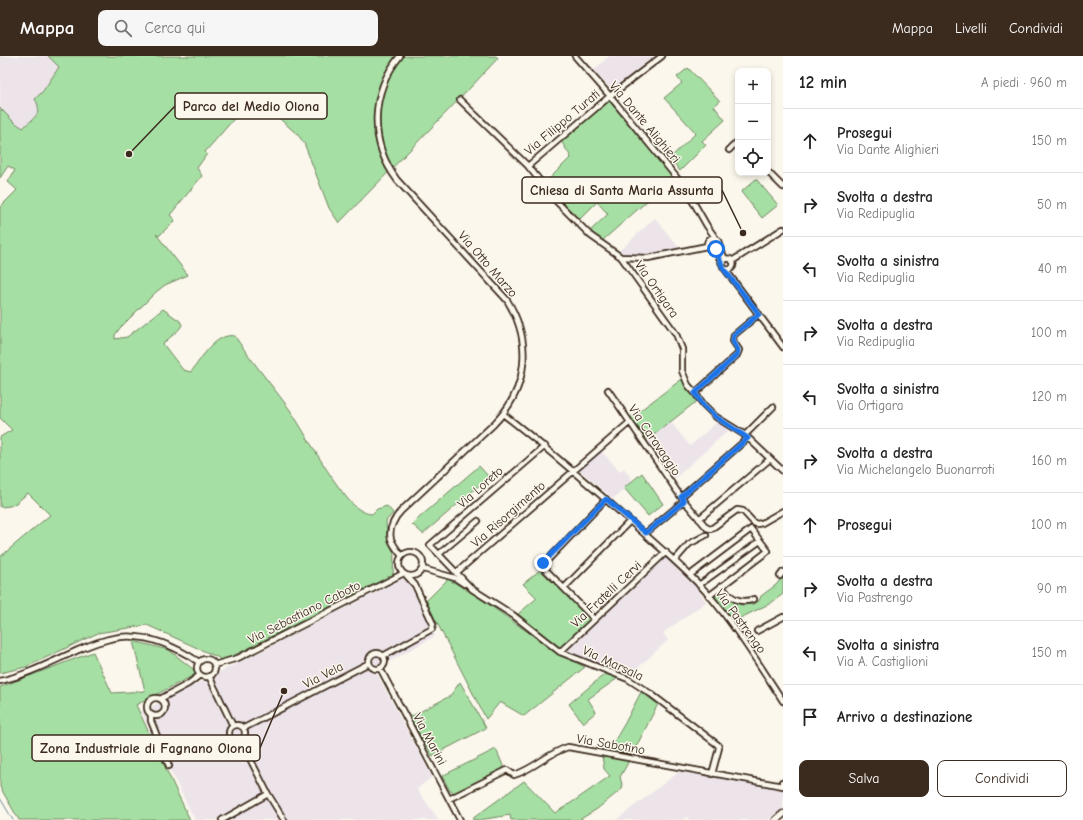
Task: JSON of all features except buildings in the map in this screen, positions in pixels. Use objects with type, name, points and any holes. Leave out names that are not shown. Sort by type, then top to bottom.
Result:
[{"type":"main road","points":[[776,820],[783,814]]},
{"type":"street","name":"Via Otto Marzo","points":[[400,56],[387,76],[379,95],[376,116],[379,143],[386,162],[397,180],[507,300],[515,314],[522,335],[524,350],[520,379],[515,394],[503,414],[398,514],[392,527],[391,539],[402,556]]},
{"type":"street","name":"Via Dante Alighieri","points":[[575,56],[681,182],[718,243],[724,257],[729,260],[732,267],[732,278]]},
{"type":"street","name":"Via Filippo Turati","points":[[528,166],[610,96],[662,56]]},
{"type":"street","name":"Via Ortigara","points":[[460,100],[528,166],[557,202],[591,236],[622,257],[676,334],[682,349],[682,371],[688,385],[704,406],[716,417],[747,436],[783,471]]},
{"type":"street","points":[[729,150],[735,144]]},
{"type":"street","points":[[771,175],[783,187]]},
{"type":"street","name":"Via Dante Alighieri","points":[[707,226],[708,243]]},
{"type":"street","points":[[722,264],[724,260],[729,260],[783,229]]},
{"type":"street","points":[[622,257],[648,258],[708,243],[712,238],[718,243],[716,249],[712,250]]},
{"type":"street","points":[[708,243],[712,250],[718,255],[725,269],[783,346]]},
{"type":"street","points":[[725,269],[730,269],[732,267]]},
{"type":"street","points":[[695,393],[737,355],[738,350],[733,341],[734,335],[759,314]]},
{"type":"street","name":"Via Caravaggio","points":[[608,390],[699,520]]},
{"type":"street","points":[[646,533],[747,436],[773,407]]},
{"type":"street","name":"Via Pastrengo","points":[[503,414],[545,446],[630,521],[646,533],[700,585],[748,649],[783,701]]},
{"type":"street","name":"Via Risorgimento","points":[[456,573],[630,422]]},
{"type":"street","name":"Via Loreto","points":[[430,545],[545,446]]},
{"type":"street","points":[[770,458],[699,520],[707,528],[711,529],[738,510],[757,524],[762,523],[783,511]]},
{"type":"street","points":[[594,619],[545,569],[543,563],[606,499]]},
{"type":"street","points":[[439,554],[478,521]]},
{"type":"street","points":[[564,588],[630,521]]},
{"type":"street","points":[[690,575],[751,529],[768,551],[709,596]]},
{"type":"street","points":[[675,560],[689,544],[706,535]]},
{"type":"street","points":[[700,585],[760,541]]},
{"type":"street","name":"Via Marsala","points":[[430,545],[472,589]]},
{"type":"street","points":[[409,552],[417,554],[423,560],[423,569],[418,575],[410,577],[405,575],[398,563],[402,556],[409,552]]},
{"type":"street","name":"Via Fratelli Cervi","points":[[560,652],[666,552]]},
{"type":"street","name":"Via Marsala","points":[[423,569],[455,578],[513,615],[560,652],[628,679],[651,694],[718,744],[720,748],[712,774]]},
{"type":"street","name":"Via Vela","points":[[244,728],[369,663],[369,658],[373,654],[378,653],[383,656],[432,629],[433,624],[415,585],[405,575]]},
{"type":"street","name":"Via Sebastiano Caboto","points":[[0,681],[22,674],[96,643],[120,637],[143,638],[154,641],[174,648],[199,662],[207,660],[214,665],[238,658],[405,575]]},
{"type":"street","points":[[721,586],[731,597],[736,600],[748,601],[754,599]]},
{"type":"street","points":[[757,632],[783,617]]},
{"type":"street","points":[[369,663],[375,669],[380,668],[384,663],[383,656]]},
{"type":"street","points":[[199,662],[197,670],[200,675],[204,677],[209,676],[214,670],[214,665]]},
{"type":"street","name":"Via Marini","points":[[380,668],[460,820]]},
{"type":"street","points":[[169,766],[151,721],[151,715],[147,710],[148,704],[151,699],[160,699],[188,684],[200,675]]},
{"type":"street","points":[[209,676],[233,726]]},
{"type":"street","points":[[151,715],[157,716],[164,712],[164,703],[160,699]]},
{"type":"street","points":[[233,726],[238,725],[244,728],[246,735],[241,741]]},
{"type":"street","points":[[233,726],[230,730],[229,736],[233,740],[241,741]]},
{"type":"street","points":[[241,741],[268,794],[284,820]]},
{"type":"street","name":"Via Sabotino","points":[[449,799],[507,770],[514,775],[522,772],[559,750],[568,747],[712,774],[783,783]]},
{"type":"street","points":[[222,820],[268,794]]},
{"type":"shaded area","points":[[0,56],[48,56],[59,67],[43,91],[35,99],[39,107],[38,114],[23,128],[14,122],[0,108]]},
{"type":"shaded area","points":[[609,56],[659,56],[615,91],[611,90],[594,70]]},
{"type":"shaded area","points":[[655,218],[680,249],[649,255],[626,254],[619,251]]},
{"type":"shaded area","points":[[670,421],[690,446],[718,421],[730,429],[673,480],[646,441]]},
{"type":"shaded area","points":[[601,451],[620,471],[624,468],[633,481],[613,499],[579,470]]},
{"type":"shaded area","points":[[663,556],[666,556],[699,588],[699,591],[706,602],[663,633],[668,640],[627,678],[569,653],[567,649],[632,586],[636,586],[642,580],[641,577]]},
{"type":"shaded area","points":[[406,577],[435,636],[375,670],[432,777],[417,789],[439,820],[195,820],[141,712]]},
{"type":"shaded area","points":[[680,771],[745,783],[783,788],[783,809],[768,820],[690,820],[687,817],[682,820],[616,820]]},
{"type":"green space","points":[[48,56],[496,56],[498,58],[339,223],[329,208],[304,143],[298,135],[254,96],[205,152],[207,154],[197,168],[202,176],[170,215],[175,220],[159,236],[156,234],[188,275],[165,285],[156,292],[120,328],[115,335],[115,339],[127,337],[163,309],[180,321],[182,325],[163,344],[183,370],[191,372],[215,342],[228,336],[235,336],[290,410],[331,477],[349,501],[358,509],[368,514],[372,514],[377,509],[387,506],[393,513],[386,521],[387,536],[394,554],[393,575],[223,661],[147,625],[98,633],[26,667],[0,673],[0,557],[50,515],[28,493],[10,506],[0,507],[0,437],[12,430],[0,418],[0,207],[17,190],[8,182],[15,170],[8,166],[0,178],[0,108],[14,122],[23,128],[34,118],[38,112],[35,99],[43,91],[59,67]]},
{"type":"green space","points":[[688,68],[720,101],[714,106],[725,120],[702,141],[706,145],[680,171],[670,158],[696,133],[664,98],[682,83],[677,77]]},
{"type":"green space","points":[[609,101],[673,178],[602,241],[590,231],[608,214],[597,202],[579,220],[544,184],[571,157],[561,141]]},
{"type":"green space","points":[[756,179],[778,205],[762,218],[741,192]]},
{"type":"green space","points":[[682,379],[697,401],[646,441],[630,418]]},
{"type":"green space","points":[[479,466],[489,477],[423,534],[412,524]]},
{"type":"green space","points":[[642,473],[663,504],[648,516],[624,488]]},
{"type":"green space","points":[[540,570],[591,619],[560,648],[518,614],[537,598],[523,584]]},
{"type":"green space","points":[[783,576],[783,594],[771,603],[734,621],[713,595],[720,589],[730,600],[736,603],[742,605],[753,604],[759,601],[761,596],[776,585]]},
{"type":"green space","points":[[448,579],[474,594],[559,654],[585,667],[524,716],[500,702],[486,719],[426,601]]},
{"type":"green space","points":[[133,641],[169,650],[198,673],[136,705],[190,820],[19,820],[0,787],[0,687],[93,652],[112,693],[145,691]]},
{"type":"green space","points":[[606,673],[618,678],[588,699],[596,712],[583,723],[569,704]]},
{"type":"green space","points":[[460,682],[486,728],[432,756],[410,717],[450,696]]},
{"type":"green space","points":[[641,692],[658,704],[636,747],[630,754],[608,752],[625,723]]},
{"type":"green space","points":[[496,749],[504,768],[456,793],[450,791],[442,776]]},
{"type":"green space","points":[[602,756],[629,761],[620,777],[623,788],[597,809],[579,820],[511,820],[510,815],[479,820],[472,819],[524,781],[555,813],[610,776],[604,769]]},
{"type":"waterway","points":[[0,798],[13,820]]},
{"type":"place","name":"Parco del Medio Olona","points":[[129,154]]},
{"type":"place","name":"Chiesa di Santa Maria Assunta","points":[[743,233]]},
{"type":"place","name":"Zona Industriale di Fagnano Olona","points":[[284,691]]},
{"type":"route","points":[[543,563],[606,499],[630,521],[646,533],[684,501],[681,497],[748,438],[746,435],[716,417],[704,406],[695,393],[737,355],[739,352],[733,341],[734,335],[759,314],[728,272],[723,268],[718,255],[712,250],[716,249]]}]
